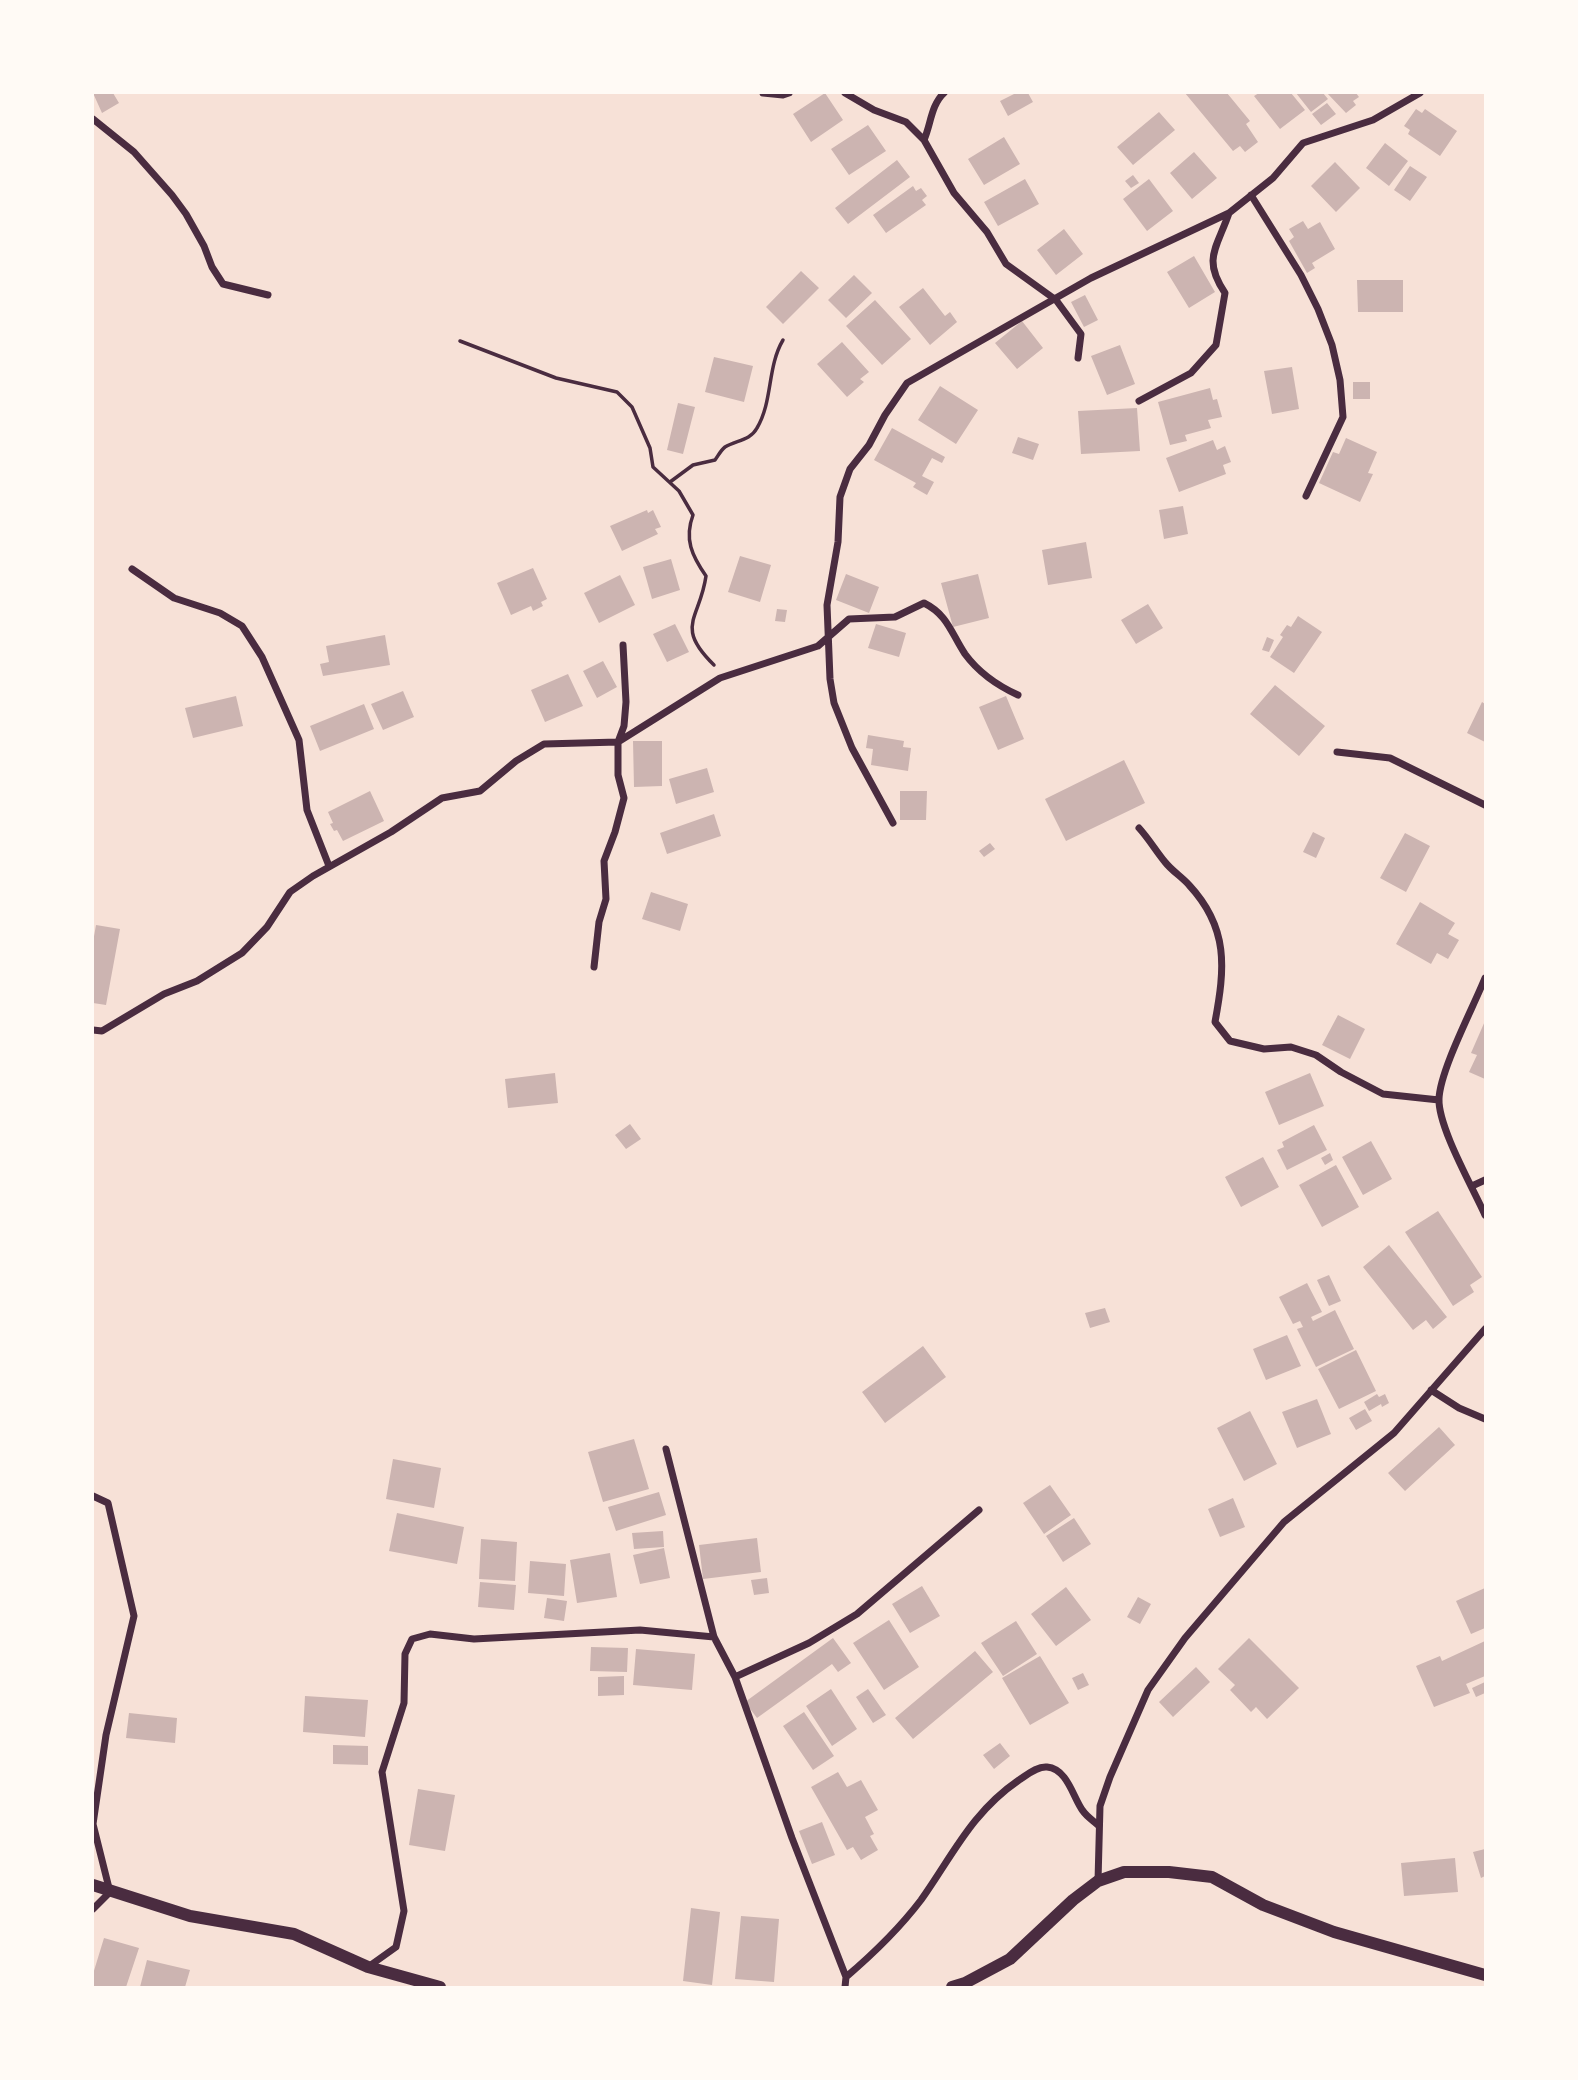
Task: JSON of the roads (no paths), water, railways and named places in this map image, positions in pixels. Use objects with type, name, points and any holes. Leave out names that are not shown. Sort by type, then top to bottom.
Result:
[{"type":"street","points":[[763,93],[789,93]]},
{"type":"street","points":[[845,93],[874,110],[905,122],[923,140],[954,193],[987,232],[1006,264],[1056,300],[1081,334],[1077,358]]},
{"type":"street","points":[[923,140],[930,125],[932,111],[938,98],[944,93]]},
{"type":"street","points":[[894,824],[852,748],[834,703],[830,679],[827,605],[838,542],[839,497],[849,469],[869,445],[907,383],[1091,278],[1229,213],[1273,178],[1303,142],[1373,120],[1420,93]]},
{"type":"street","points":[[93,119],[134,152],[172,194],[198,235],[223,284],[268,295]]},
{"type":"street","points":[[1251,195],[1301,275],[1318,309],[1332,345],[1340,380],[1343,417],[1306,496]]},
{"type":"street","points":[[1139,401],[1191,373],[1216,345],[1225,293],[1214,277],[1212,258],[1229,213]]},
{"type":"street","points":[[132,569],[174,598],[220,613],[242,626],[262,657],[299,740],[307,810],[329,866]]},
{"type":"street","points":[[93,1030],[102,1031],[164,994],[197,981],[242,953],[267,927],[290,892],[442,799],[480,791],[516,761],[544,744],[618,742],[726,676],[818,646],[849,619],[895,617],[923,603],[938,610],[975,666],[994,684],[1018,695]]},
{"type":"street","points":[[594,967],[598,922],[606,899],[604,861],[624,798],[618,775],[618,742],[624,726],[626,702],[623,645]]},
{"type":"street","points":[[1337,752],[1390,758],[1485,805]]},
{"type":"street","points":[[1139,828],[1167,864],[1190,886],[1209,914],[1219,936],[1224,968],[1215,1021],[1230,1041],[1264,1049],[1291,1047],[1316,1055],[1341,1072],[1383,1094],[1439,1100]]},
{"type":"street","points":[[1485,978],[1446,1071],[1439,1100],[1445,1126],[1485,1215]]},
{"type":"street","points":[[1472,1185],[1485,1180]]},
{"type":"street","points":[[1098,1881],[1100,1806],[1148,1690],[1185,1638],[1284,1522],[1394,1433],[1485,1329]]},
{"type":"street","points":[[1431,1390],[1485,1419]]},
{"type":"street","points":[[666,1449],[714,1637],[735,1677],[792,1838],[846,1977],[845,1987]]},
{"type":"street","points":[[93,1496],[108,1503],[134,1616],[106,1735],[93,1824],[110,1892]]},
{"type":"street","points":[[735,1677],[809,1643],[858,1614],[979,1510]]},
{"type":"street","points":[[368,1967],[396,1947],[404,1911],[382,1772],[404,1703],[405,1654],[412,1639],[430,1634],[474,1639],[640,1630],[714,1637]]},
{"type":"street","points":[[846,1977],[878,1950],[920,1900],[960,1839],[997,1795],[1035,1769],[1048,1767],[1058,1771],[1068,1783],[1083,1813],[1099,1826]]},
{"type":"street","points":[[951,1987],[965,1983],[1010,1959],[1073,1900],[1098,1881],[1125,1872],[1169,1872],[1212,1877],[1263,1905],[1334,1933],[1485,1975]]},
{"type":"street","points":[[93,1885],[190,1916],[294,1934],[368,1967],[440,1987]]},
{"type":"street","points":[[93,1909],[110,1892]]}]
